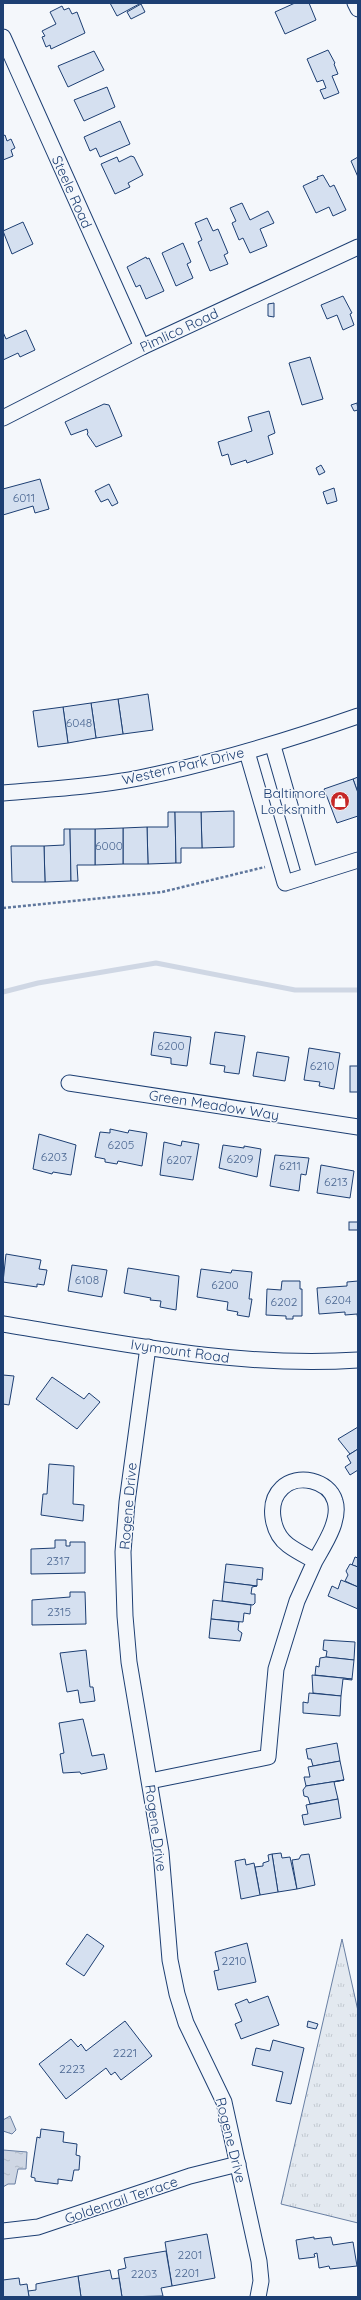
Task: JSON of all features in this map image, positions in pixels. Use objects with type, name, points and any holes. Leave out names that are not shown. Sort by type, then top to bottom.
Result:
[{"type":"street","points":[[355,3],[358,9]]},
{"type":"street","name":"Steele Road","points":[[3,37],[142,347]]},
{"type":"street","name":"Pimlico Road","points":[[3,418],[142,347],[358,247]]},
{"type":"street","name":"Western Park Drive","points":[[3,793],[84,786],[138,778],[273,746],[358,716]]},
{"type":"street","points":[[273,746],[310,875]]},
{"type":"street","points":[[247,752],[285,883],[358,860]]},
{"type":"street","name":"Green Meadow Way","points":[[69,1082],[358,1127]]},
{"type":"street","name":"Ivymount Road","points":[[3,1324],[218,1357],[279,1362],[358,1360]]},
{"type":"street","name":"Rogene Drive","points":[[148,1347],[127,1502],[124,1552],[125,1616],[129,1662],[161,1852],[170,1960],[177,1994],[186,2023],[224,2102],[259,2260],[260,2281],[258,2297]]},
{"type":"street","points":[[150,1781],[268,1757],[276,1669],[297,1601],[315,1561],[330,1533],[335,1517],[336,1501],[328,1490],[317,1482],[291,1482],[281,1488],[274,1501],[274,1526],[288,1545],[315,1561]]},
{"type":"street","name":"Goldenrail Terrace","points":[[3,2231],[38,2227],[190,2176],[238,2164]]},
{"type":"path","points":[[3,908],[162,892],[279,863]]},
{"type":"green space","points":[[342,1939],[358,2011],[358,2223],[281,2204]]},
{"type":"water","points":[[10,2116],[16,2130],[12,2134],[3,2131],[3,2120]]},
{"type":"water","points":[[3,2150],[27,2152],[26,2169],[18,2169],[15,2184],[8,2184],[3,2187]]},
{"type":"building","points":[[110,3],[141,3],[117,16]]},
{"type":"building","points":[[295,3],[309,3],[316,20],[285,34],[275,12]]},
{"type":"building","points":[[141,4],[145,12],[131,19],[127,12]]},
{"type":"building","points":[[62,6],[64,10],[69,8],[72,14],[77,12],[85,33],[51,49],[50,45],[46,47],[42,37],[45,36],[42,31],[56,24],[50,12]]},
{"type":"building","points":[[328,50],[335,63],[334,64],[338,74],[332,76],[339,93],[324,99],[320,90],[326,88],[323,80],[317,82],[307,59]]},
{"type":"building","points":[[94,51],[104,70],[68,87],[58,66]]},
{"type":"building","points":[[107,87],[115,107],[84,121],[74,100]]},
{"type":"building","points":[[120,121],[130,144],[100,157],[96,148],[90,151],[84,137]]},
{"type":"building","points":[[5,135],[7,141],[11,139],[15,148],[11,150],[13,156],[3,160],[3,136]]},
{"type":"building","points":[[131,156],[134,157],[143,175],[128,183],[130,187],[115,194],[101,164],[117,157],[119,162]]},
{"type":"building","points":[[358,157],[358,177],[351,161]]},
{"type":"building","points":[[323,175],[330,187],[334,185],[346,210],[333,216],[329,207],[316,213],[303,186]]},
{"type":"building","points":[[242,203],[250,220],[268,211],[274,223],[260,229],[267,246],[250,253],[243,238],[239,240],[232,223],[236,221],[230,208]]},
{"type":"building","points":[[207,218],[213,231],[218,229],[228,253],[224,255],[228,264],[210,271],[198,242],[202,240],[195,223]]},
{"type":"building","points":[[23,222],[33,244],[12,254],[3,231]]},
{"type":"building","points":[[183,243],[191,262],[187,264],[193,278],[176,286],[162,253]]},
{"type":"building","points":[[146,257],[147,259],[149,258],[164,291],[146,299],[140,285],[136,287],[127,267]]},
{"type":"building","points":[[343,296],[352,313],[350,314],[354,325],[343,330],[337,315],[327,319],[321,305]]},
{"type":"building","points":[[274,303],[274,317],[268,316],[268,304]]},
{"type":"building","points":[[26,330],[35,350],[20,357],[18,353],[3,360],[3,332],[6,339]]},
{"type":"building","points":[[310,357],[323,399],[302,405],[289,363]]},
{"type":"building","points":[[357,403],[358,410],[354,411],[351,405]]},
{"type":"building","points":[[104,404],[109,405],[122,436],[96,447],[87,434],[87,429],[71,435],[65,422]]},
{"type":"building","points":[[269,411],[275,433],[268,436],[273,454],[247,463],[246,460],[231,465],[228,454],[222,456],[218,442],[252,431],[248,417]]},
{"type":"building","points":[[321,465],[325,472],[319,475],[316,468]]},
{"type":"building","points":[[40,479],[49,509],[35,513],[33,506],[3,515],[3,489]]},
{"type":"building","points":[[109,484],[118,503],[112,506],[108,499],[101,502],[95,491]]},
{"type":"building","points":[[334,488],[337,501],[327,504],[323,492]]},
{"type":"building","points":[[148,694],[153,730],[123,734],[118,699]]},
{"type":"building","points":[[118,699],[123,734],[96,738],[91,703]]},
{"type":"building","points":[[91,703],[96,738],[68,743],[63,707]]},
{"type":"building","points":[[63,707],[68,743],[38,747],[33,711]]},
{"type":"building","points":[[358,777],[358,793],[353,779]]},
{"type":"building","points":[[353,779],[358,793],[358,816],[337,823],[324,789]]},
{"type":"building","points":[[234,811],[234,847],[202,848],[201,812]]},
{"type":"building","points":[[168,812],[175,812],[176,863],[148,864],[147,827],[168,827]]},
{"type":"building","points":[[175,812],[201,812],[202,848],[181,848],[181,863],[176,863]]},
{"type":"building","points":[[147,827],[148,864],[123,864],[123,828]]},
{"type":"building","points":[[123,828],[123,864],[95,865],[95,829]]},
{"type":"building","points":[[64,829],[70,829],[71,881],[45,882],[44,846],[64,845]]},
{"type":"building","points":[[70,829],[95,829],[95,865],[77,865],[78,881],[71,881]]},
{"type":"building","points":[[11,846],[44,846],[45,882],[12,882]]},
{"type":"building","points":[[154,1032],[191,1037],[187,1066],[171,1064],[171,1058],[151,1055]]},
{"type":"building","points":[[215,1032],[245,1036],[239,1074],[224,1072],[225,1066],[210,1064]]},
{"type":"building","points":[[309,1048],[340,1053],[334,1089],[319,1086],[320,1082],[304,1080]]},
{"type":"building","points":[[257,1052],[289,1057],[285,1081],[253,1076]]},
{"type":"building","points":[[350,1066],[358,1066],[358,1092],[350,1092]]},
{"type":"building","points":[[110,1129],[128,1133],[129,1130],[147,1133],[142,1166],[118,1161],[117,1164],[105,1162],[105,1159],[95,1157],[100,1132],[110,1133]]},
{"type":"building","points":[[39,1134],[76,1145],[71,1175],[53,1172],[52,1174],[33,1169]]},
{"type":"building","points":[[182,1141],[199,1144],[193,1180],[160,1175],[164,1142],[181,1146]]},
{"type":"building","points":[[223,1145],[244,1148],[244,1146],[261,1149],[257,1177],[219,1168]]},
{"type":"building","points":[[275,1155],[309,1158],[306,1175],[301,1174],[299,1191],[270,1186]]},
{"type":"building","points":[[321,1165],[354,1171],[350,1198],[317,1193]]},
{"type":"building","points":[[349,1222],[358,1222],[358,1230],[349,1230]]},
{"type":"building","points":[[6,1254],[41,1260],[39,1269],[47,1270],[44,1285],[37,1284],[37,1287],[3,1282]]},
{"type":"building","points":[[72,1265],[107,1270],[102,1297],[68,1291]]},
{"type":"building","points":[[128,1268],[179,1276],[176,1310],[160,1307],[161,1301],[150,1300],[151,1298],[124,1293]]},
{"type":"building","points":[[201,1269],[231,1273],[232,1270],[252,1272],[249,1299],[252,1299],[249,1317],[237,1315],[238,1312],[227,1310],[228,1302],[197,1297]]},
{"type":"building","points":[[282,1281],[300,1281],[300,1289],[302,1289],[302,1316],[293,1316],[293,1319],[286,1319],[286,1316],[266,1315],[267,1289],[281,1290]]},
{"type":"building","points":[[358,1281],[358,1320],[357,1314],[345,1315],[345,1312],[319,1314],[317,1288],[347,1286],[347,1282]]},
{"type":"building","points":[[3,1375],[14,1376],[9,1405],[3,1404]]},
{"type":"building","points":[[52,1377],[84,1399],[89,1393],[100,1402],[77,1429],[36,1399]]},
{"type":"building","points":[[358,1427],[358,1449],[350,1454],[338,1439]]},
{"type":"building","points":[[358,1449],[358,1470],[350,1475],[345,1467],[351,1463],[347,1456]]},
{"type":"building","points":[[49,1464],[74,1466],[73,1504],[84,1505],[83,1521],[41,1515],[43,1494],[47,1494]]},
{"type":"building","points":[[55,1540],[66,1540],[66,1546],[70,1546],[70,1542],[85,1542],[85,1573],[31,1574],[31,1549],[55,1548]]},
{"type":"building","points":[[355,1557],[358,1558],[358,1567],[352,1565]]},
{"type":"building","points":[[226,1564],[263,1568],[262,1580],[257,1579],[257,1586],[224,1582]]},
{"type":"building","points":[[350,1564],[358,1567],[358,1587],[345,1581],[348,1575],[346,1571]]},
{"type":"building","points":[[341,1580],[358,1587],[358,1609],[328,1596],[332,1586],[338,1589]]},
{"type":"building","points":[[224,1582],[257,1586],[252,1587],[251,1594],[255,1594],[255,1603],[253,1605],[222,1601]]},
{"type":"building","points":[[70,1592],[85,1592],[86,1624],[32,1625],[32,1600],[70,1597]]},
{"type":"building","points":[[213,1600],[251,1605],[250,1614],[244,1613],[243,1622],[211,1619]]},
{"type":"building","points":[[211,1619],[239,1622],[238,1630],[242,1633],[240,1641],[209,1638]]},
{"type":"building","points":[[324,1640],[355,1642],[354,1660],[326,1657],[327,1651],[323,1650]]},
{"type":"building","points":[[86,1650],[90,1687],[93,1687],[95,1701],[80,1703],[78,1690],[67,1692],[60,1653]]},
{"type":"building","points":[[326,1657],[354,1660],[352,1679],[315,1675],[316,1666],[319,1667],[320,1658]]},
{"type":"building","points":[[312,1675],[352,1680],[343,1679],[341,1696],[313,1693]]},
{"type":"building","points":[[309,1693],[341,1696],[340,1716],[303,1713],[303,1702],[308,1703]]},
{"type":"building","points":[[83,1719],[92,1756],[104,1754],[107,1769],[81,1774],[80,1772],[63,1773],[60,1754],[64,1753],[59,1723]]},
{"type":"building","points":[[337,1743],[340,1761],[313,1766],[311,1759],[308,1759],[306,1749]]},
{"type":"building","points":[[340,1761],[344,1780],[306,1786],[304,1777],[310,1777],[308,1767]]},
{"type":"building","points":[[344,1780],[334,1782],[338,1799],[310,1804],[308,1797],[304,1796],[303,1790],[306,1786]]},
{"type":"building","points":[[338,1799],[341,1818],[304,1825],[302,1815],[308,1814],[306,1805]]},
{"type":"building","points":[[281,1853],[282,1858],[290,1857],[297,1889],[278,1892],[272,1854]]},
{"type":"building","points":[[272,1854],[278,1892],[260,1895],[255,1867],[263,1866],[263,1863],[269,1861],[268,1855]]},
{"type":"building","points":[[309,1854],[315,1885],[297,1889],[292,1860],[299,1859],[301,1855]]},
{"type":"building","points":[[245,1859],[246,1865],[254,1863],[260,1895],[241,1899],[235,1861]]},
{"type":"building","points":[[87,1934],[104,1946],[84,1976],[66,1964]]},
{"type":"building","points":[[247,1943],[256,1982],[218,1990],[214,1971],[219,1970],[215,1952]]},
{"type":"building","points":[[268,1996],[279,2025],[241,2039],[235,2024],[242,2021],[235,2004],[247,1999],[249,2003]]},
{"type":"building","points":[[125,2021],[152,2056],[121,2080],[115,2072],[111,2075],[106,2068],[66,2099],[39,2064],[71,2039],[78,2047],[81,2044],[86,2051]]},
{"type":"building","points":[[308,2021],[318,2024],[316,2029],[307,2027]]},
{"type":"building","points":[[273,2040],[304,2048],[291,2104],[276,2101],[283,2072],[252,2065],[256,2048],[270,2051]]},
{"type":"building","points":[[41,2129],[64,2132],[63,2142],[77,2144],[76,2155],[80,2156],[79,2170],[74,2170],[72,2181],[58,2179],[58,2184],[35,2181],[35,2178],[31,2177],[37,2137],[40,2138]]},
{"type":"building","points":[[207,2234],[215,2278],[172,2286],[165,2242]]},
{"type":"building","points":[[314,2237],[314,2239],[331,2237],[333,2245],[353,2242],[357,2266],[330,2269],[329,2266],[319,2268],[317,2253],[314,2254],[315,2257],[299,2259],[296,2240]]},
{"type":"building","points":[[166,2251],[172,2286],[161,2288],[163,2296],[122,2297],[118,2270],[126,2268],[124,2258]]},
{"type":"building","points":[[110,2270],[112,2279],[119,2278],[122,2297],[81,2297],[78,2276]]},
{"type":"building","points":[[78,2276],[81,2297],[29,2297],[28,2291],[36,2290],[36,2284]]},
{"type":"building","points":[[19,2278],[20,2285],[27,2284],[29,2297],[3,2297],[3,2280]]},
{"type":"waterway","points":[[3,992],[38,983],[156,963],[295,990],[358,990]]},
{"type":"place","name":"Baltimore Locksmith","points":[[340,801]]}]
